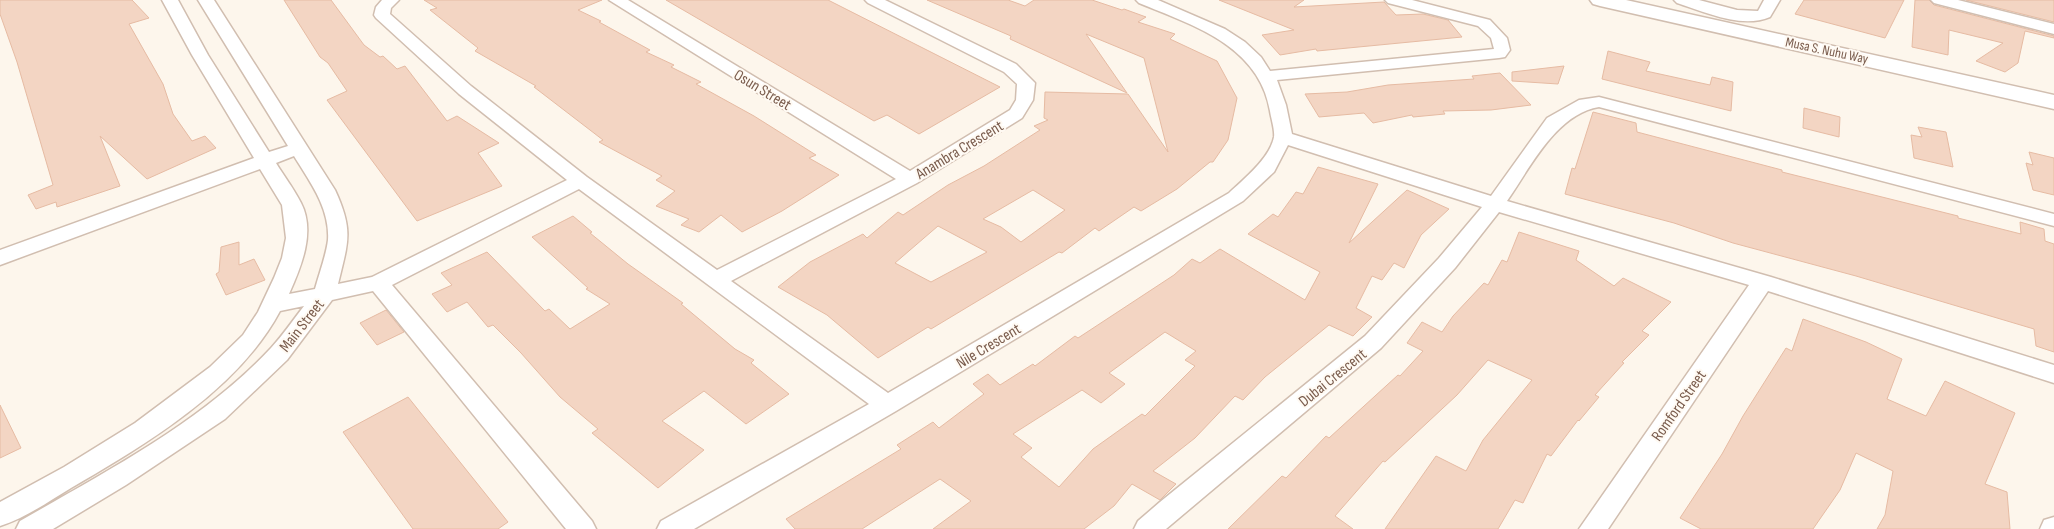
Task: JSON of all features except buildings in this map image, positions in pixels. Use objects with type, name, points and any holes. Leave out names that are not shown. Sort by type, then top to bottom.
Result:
[{"type":"street","name":"Main Street","points":[[0,515],[122,445],[186,399],[245,347],[273,305],[289,270],[296,247],[297,224],[292,206],[200,56],[170,0]]},
{"type":"street","name":"Main Street","points":[[30,529],[117,478],[216,412],[279,354],[324,295],[338,241],[336,214],[326,190],[206,0]]},
{"type":"street","points":[[391,0],[384,7],[382,15],[465,90],[580,181],[887,405]]},
{"type":"street","name":"Osun Street","points":[[617,0],[910,179]]},
{"type":"street","name":"Anambra Crescent","points":[[715,280],[910,179],[1016,114],[1023,104],[1027,93],[1026,83],[1010,68],[873,0]]},
{"type":"street","points":[[1144,0],[1221,32],[1252,57],[1268,76],[1281,112],[1284,137],[1495,204],[1763,282],[2054,374]]},
{"type":"street","points":[[1268,76],[1499,53],[1502,50],[1502,44],[1494,31],[1484,23],[1393,0]]},
{"type":"street","name":"Musa S. Nuhu Way","points":[[1600,0],[1901,66],[2054,102]]},
{"type":"street","points":[[1682,0],[1740,16],[1756,17],[1764,14],[1772,0]]},
{"type":"street","points":[[1939,0],[2054,29]]},
{"type":"street","name":"Dubai Crescent","points":[[1148,529],[1374,342],[1447,263],[1495,204],[1552,122],[1584,104],[1599,102],[2054,220]]},
{"type":"street","name":"Nile Crescent","points":[[671,529],[887,405],[1236,198],[1267,168],[1284,137]]},
{"type":"street","points":[[0,257],[299,148]]},
{"type":"street","points":[[273,305],[378,283],[580,181]]},
{"type":"street","name":"Romford Street","points":[[1592,529],[1763,282]]},
{"type":"street","points":[[378,283],[582,529]]}]
